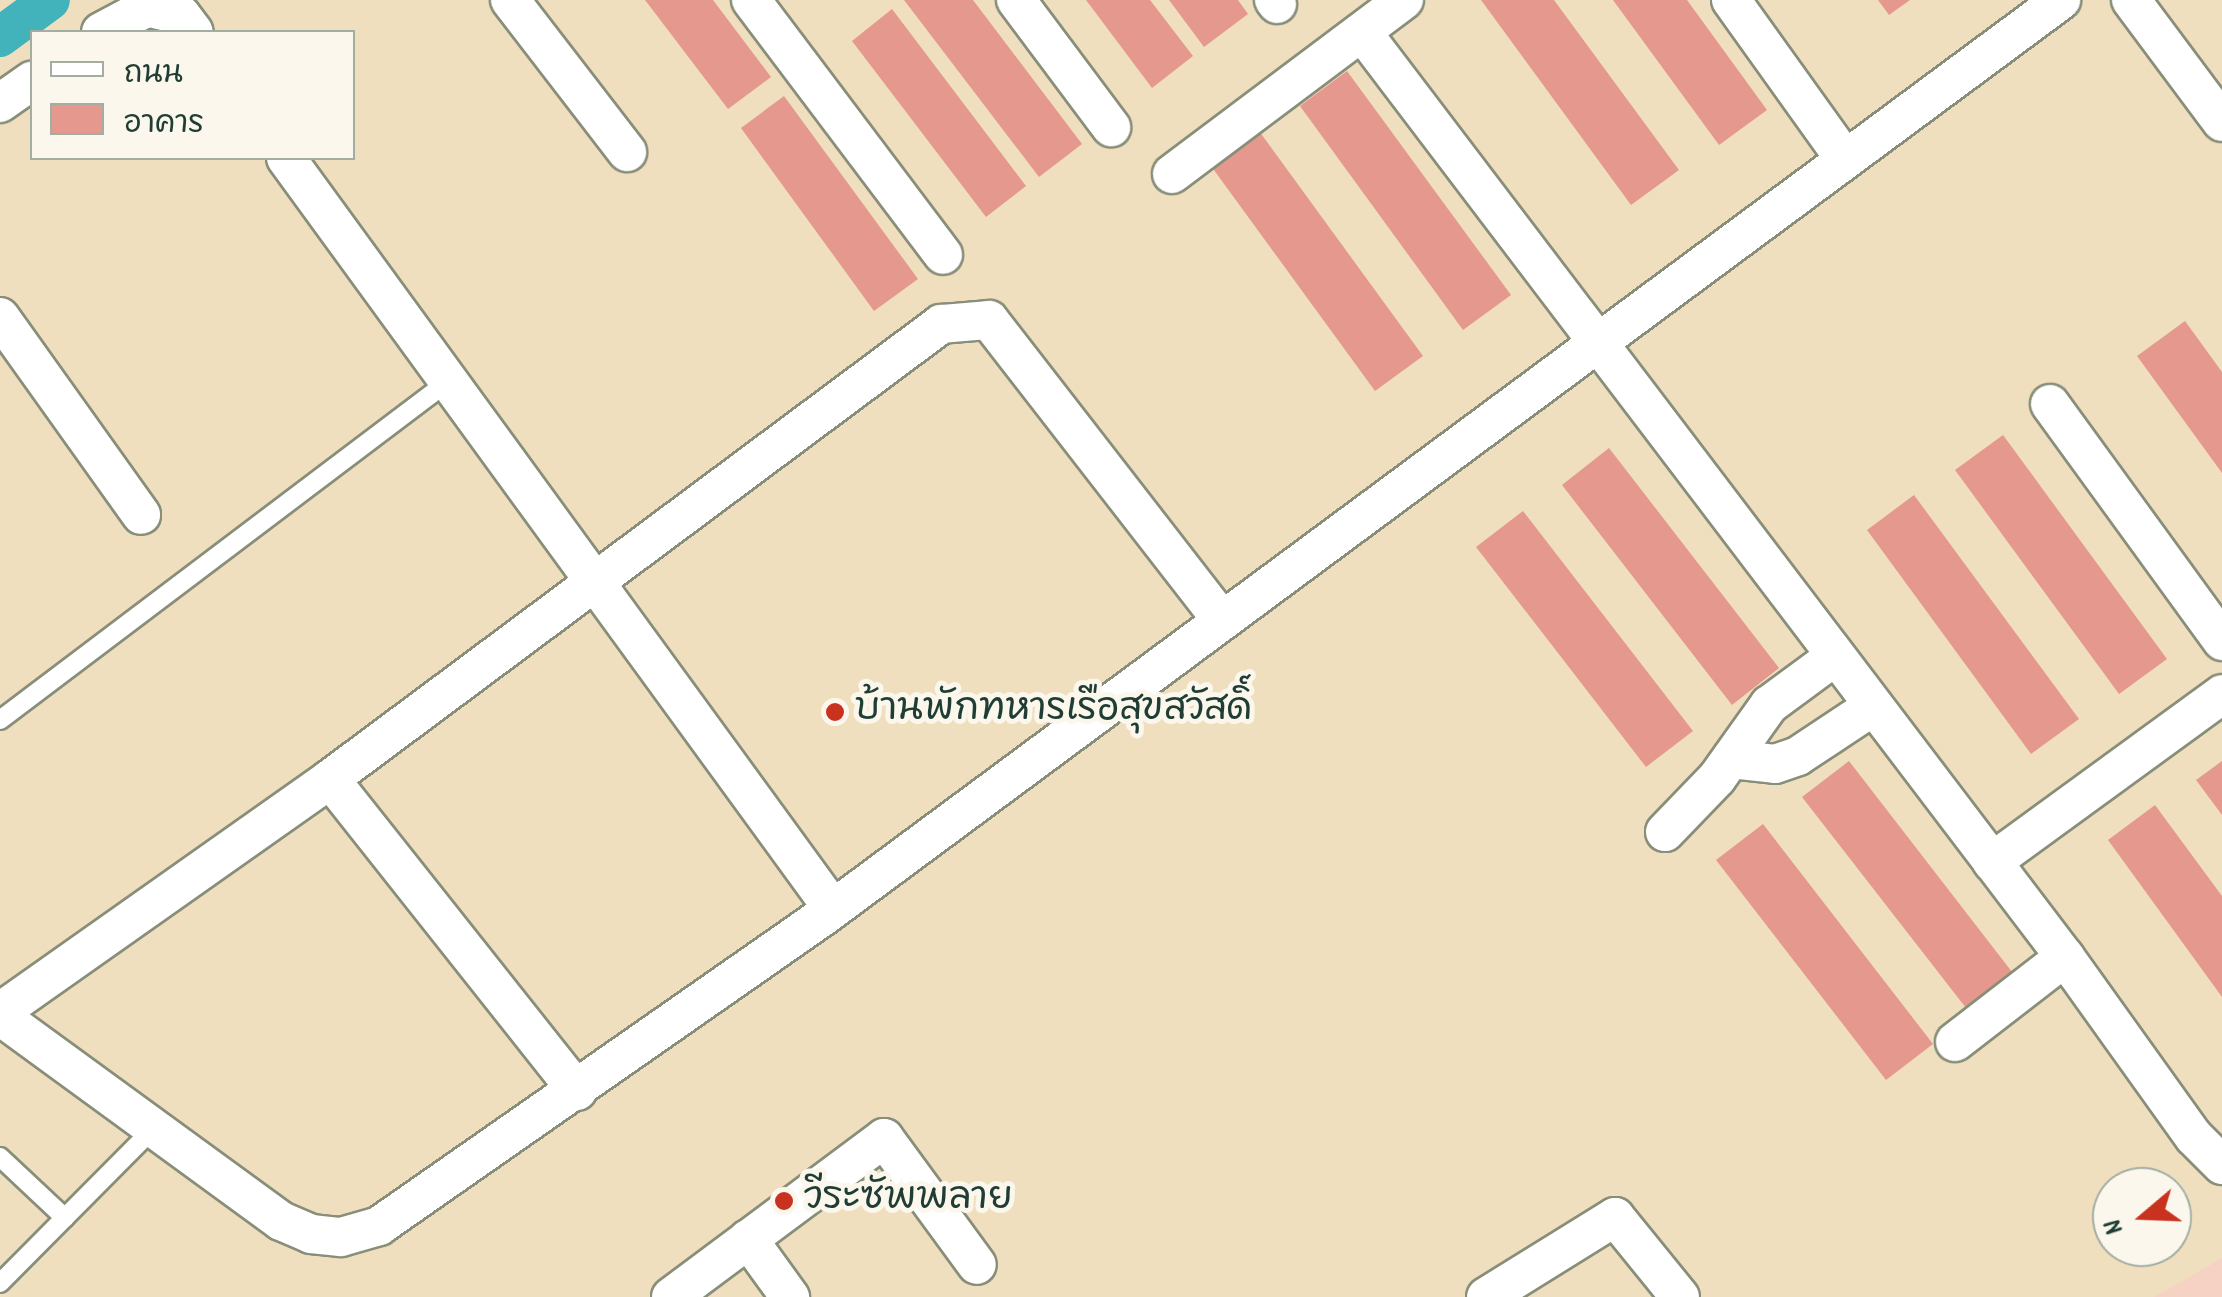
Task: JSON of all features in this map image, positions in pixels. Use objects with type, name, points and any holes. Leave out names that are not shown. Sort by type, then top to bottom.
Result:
[{"type":"street","points":[[510,0],[627,152]]},
{"type":"street","points":[[751,0],[943,255]]},
{"type":"street","points":[[1016,0],[1111,127]]},
{"type":"street","points":[[1172,174],[1404,0]]},
{"type":"street","points":[[1731,0],[1845,159]]},
{"type":"street","points":[[1221,618],[989,320],[941,324],[330,779],[0,1014],[281,1221],[310,1234],[341,1237],[378,1226],[427,1198],[833,909],[1592,342],[2062,0]]},
{"type":"street","points":[[2131,0],[2222,122]]},
{"type":"street","points":[[105,30],[156,4],[181,15],[192,30]]},
{"type":"street","points":[[1362,32],[1592,342],[2065,957],[2194,1137],[2222,1165]]},
{"type":"street","points":[[0,103],[30,81]]},
{"type":"street","points":[[287,160],[833,909]]},
{"type":"street","points":[[0,317],[140,515]]},
{"type":"street","points":[[2050,404],[2222,641]]},
{"type":"street","points":[[1665,832],[1731,758],[1768,705],[1834,657]]},
{"type":"street","points":[[1992,862],[2222,694]]},
{"type":"street","points":[[1731,758],[1774,764],[1798,756],[1872,707]]},
{"type":"street","points":[[330,779],[576,1091]]},
{"type":"street","points":[[1955,1042],[2065,957]]},
{"type":"street","points":[[671,1297],[884,1138],[977,1265]]},
{"type":"street","points":[[1486,1297],[1614,1217],[1680,1297]]},
{"type":"street","points":[[748,1240],[790,1297]]},
{"type":"lane","points":[[0,720],[450,380]]},
{"type":"lane","points":[[0,1283],[153,1129]]},
{"type":"lane","points":[[0,1157],[64,1218]]},
{"type":"shaded area","points":[[2222,1258],[2222,1297],[2154,1297]]},
{"type":"building","points":[[645,0],[713,0],[771,77],[728,109]]},
{"type":"building","points":[[904,0],[973,0],[1082,144],[1039,177]]},
{"type":"building","points":[[1086,0],[1150,0],[1193,56],[1152,88]]},
{"type":"building","points":[[1169,0],[1238,0],[1248,14],[1204,47]]},
{"type":"building","points":[[1481,0],[1554,0],[1679,170],[1631,205]]},
{"type":"building","points":[[1613,0],[1687,0],[1767,110],[1719,145]]},
{"type":"building","points":[[1878,0],[1910,0],[1889,15]]},
{"type":"building","points":[[892,9],[1026,186],[986,217],[852,41]]},
{"type":"building","points":[[1347,71],[1511,295],[1463,330],[1300,106]]},
{"type":"building","points":[[784,96],[918,279],[874,311],[741,128]]},
{"type":"building","points":[[1259,131],[1423,356],[1375,391],[1211,166]]},
{"type":"building","points":[[2185,321],[2222,372],[2222,473],[2137,356]]},
{"type":"building","points":[[2003,435],[2167,659],[2119,694],[1955,470]]},
{"type":"building","points":[[1609,448],[1779,668],[1732,705],[1562,485]]},
{"type":"building","points":[[1914,495],[2079,719],[2031,754],[1867,530]]},
{"type":"building","points":[[1523,511],[1693,731],[1646,767],[1476,547]]},
{"type":"building","points":[[1849,761],[2019,981],[1973,1017],[1802,797]]},
{"type":"building","points":[[2222,761],[2222,815],[2196,780]]},
{"type":"building","points":[[2155,805],[2222,896],[2222,997],[2108,840]]},
{"type":"building","points":[[1763,824],[1933,1044],[1886,1080],[1716,860]]},
{"type":"waterway","points":[[0,37],[50,0]]},
{"type":"place","name":"บ้านพักทหารเรือสุขสวัสดิ์","points":[[835,712]]},
{"type":"place","name":"วีระซัพพลาย","points":[[784,1201]]}]
